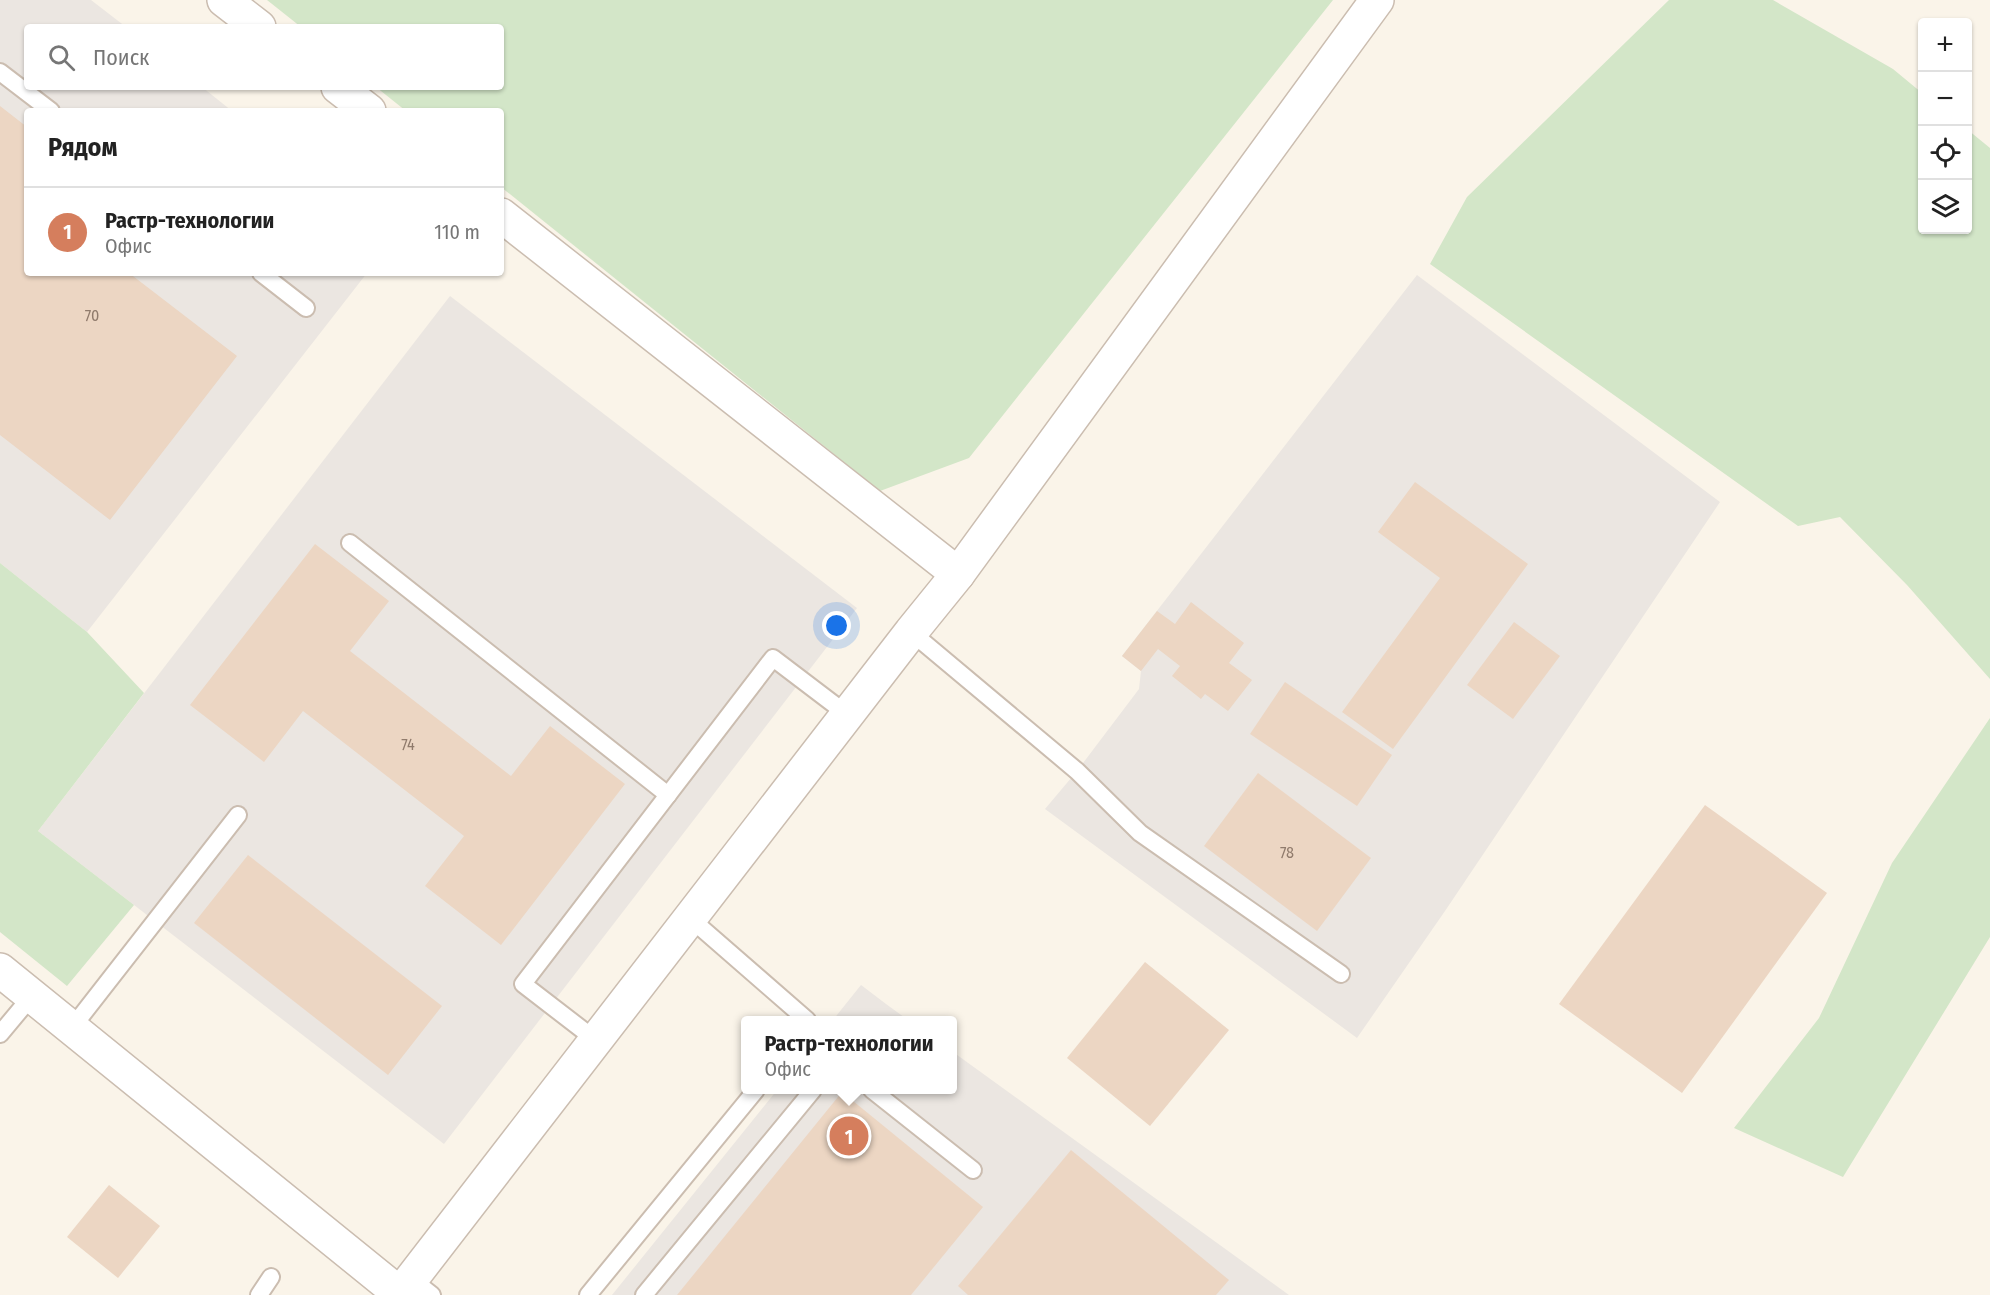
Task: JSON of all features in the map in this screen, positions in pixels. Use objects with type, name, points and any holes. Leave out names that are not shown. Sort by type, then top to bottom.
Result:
[{"type":"street","points":[[224,0],[255,24]]},
{"type":"street","points":[[0,970],[71,1029],[411,1291],[597,1041],[958,574],[1377,0]]},
{"type":"street","points":[[342,90],[365,108]]},
{"type":"street","points":[[504,217],[958,574]]},
{"type":"lane","points":[[0,72],[47,108]]},
{"type":"lane","points":[[265,276],[306,308]]},
{"type":"lane","points":[[350,543],[668,795]]},
{"type":"lane","points":[[911,632],[1077,771],[1140,833],[1341,974]]},
{"type":"lane","points":[[597,1041],[523,984],[773,658],[848,715]]},
{"type":"lane","points":[[71,1029],[238,815]]},
{"type":"lane","points":[[691,919],[802,1016]]},
{"type":"lane","points":[[0,1034],[32,997]]},
{"type":"lane","points":[[588,1295],[752,1094]]},
{"type":"lane","points":[[645,1295],[809,1094]]},
{"type":"lane","points":[[878,1094],[974,1170]]},
{"type":"lane","points":[[259,1295],[271,1277]]},
{"type":"shaded area","points":[[0,0],[91,0],[122,24],[24,24],[24,90],[206,90],[228,108],[24,108],[24,276],[365,276],[87,632],[0,563]]},
{"type":"shaded area","points":[[1417,275],[1720,502],[1357,1038],[1045,809],[1139,689],[1141,671],[1122,656]]},
{"type":"shaded area","points":[[450,296],[857,608],[444,1144],[38,831]]},
{"type":"shaded area","points":[[861,985],[902,1016],[836,1016]]},
{"type":"shaded area","points":[[957,1055],[1289,1295],[612,1295],[774,1094],[957,1094]]},
{"type":"green space","points":[[267,0],[1333,0],[969,458],[880,491],[504,189],[504,108],[402,108],[380,90],[504,90],[504,24],[297,24]]},
{"type":"green space","points":[[1669,0],[1773,0],[1893,69],[1918,90],[1918,234],[1972,234],[1972,133],[1990,148],[1990,679],[1907,585],[1840,517],[1798,526],[1430,264],[1467,197]]},
{"type":"green space","points":[[0,563],[87,632],[144,693],[38,831],[134,905],[67,986],[0,932]]},
{"type":"green space","points":[[1990,718],[1990,937],[1843,1177],[1734,1128],[1819,1018],[1892,863]]},
{"type":"building","points":[[0,106],[24,125],[24,276],[133,276],[237,356],[110,520],[0,435]]},
{"type":"building","points":[[1415,482],[1528,564],[1393,749],[1342,712],[1440,578],[1378,532]]},
{"type":"building","points":[[315,544],[389,601],[350,651],[511,776],[550,726],[625,784],[501,945],[425,886],[464,836],[303,711],[264,762],[190,705]]},
{"type":"building","points":[[1191,602],[1244,643],[1229,663],[1252,680],[1228,711],[1205,694],[1201,699],[1172,676],[1180,666],[1158,649],[1141,671],[1122,656],[1157,611],[1175,624]]},
{"type":"building","points":[[1514,622],[1560,656],[1513,719],[1467,685]]},
{"type":"building","points":[[1285,682],[1392,755],[1357,806],[1250,734]]},
{"type":"building","points":[[1258,773],[1371,858],[1317,931],[1204,846]]},
{"type":"building","points":[[1705,805],[1827,893],[1682,1093],[1559,1004]]},
{"type":"building","points":[[248,855],[442,1006],[388,1075],[194,923]]},
{"type":"building","points":[[1145,962],[1229,1030],[1150,1126],[1067,1058]]},
{"type":"building","points":[[840,1094],[844,1094],[983,1207],[911,1295],[677,1295]]},
{"type":"building","points":[[1071,1150],[1229,1280],[1216,1295],[968,1295],[958,1286]]},
{"type":"building","points":[[109,1185],[160,1226],[118,1278],[67,1237]]},
{"type":"place","name":"Растр-технологии","points":[[849,1136]]}]
